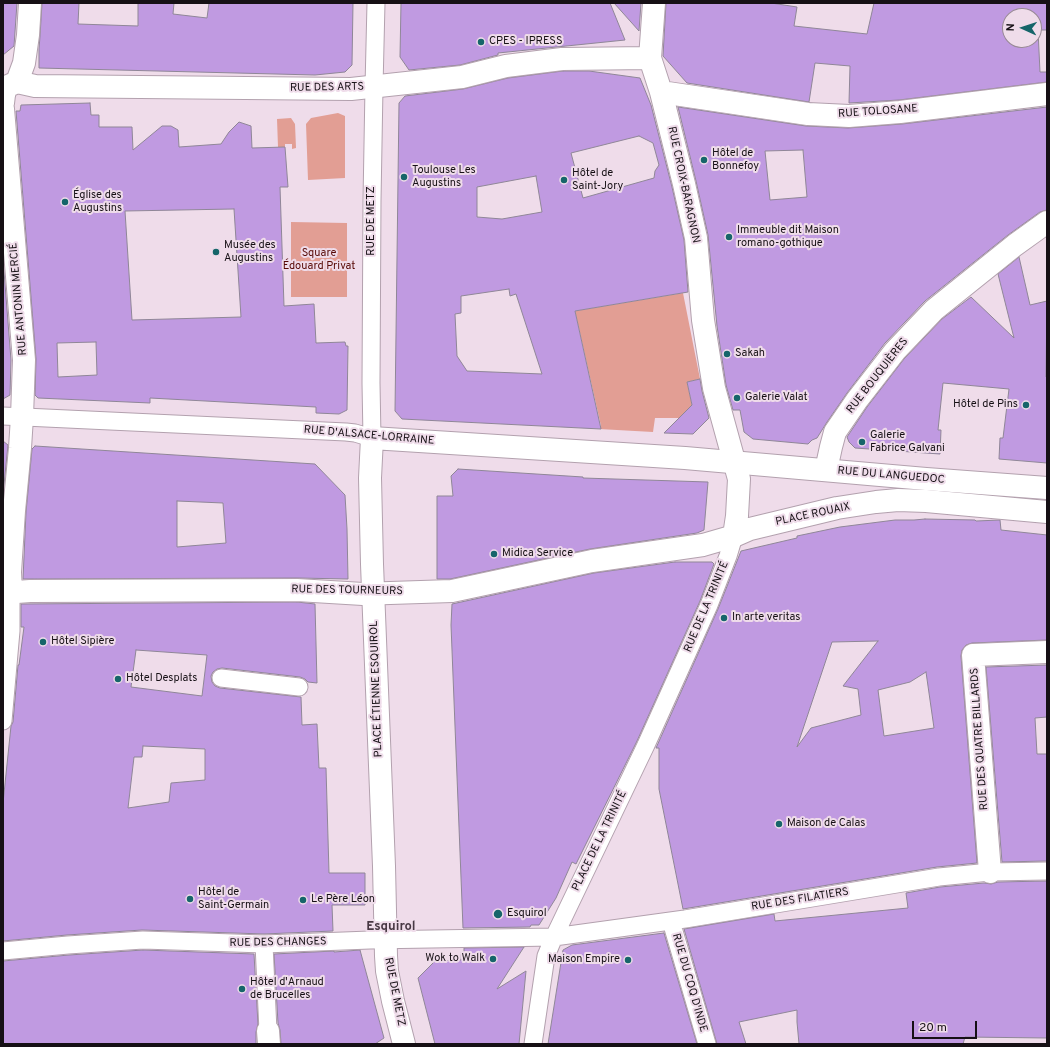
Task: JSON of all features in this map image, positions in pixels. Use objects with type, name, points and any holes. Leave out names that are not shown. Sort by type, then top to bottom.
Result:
[{"type":"street","points":[[7,90],[24,63],[28,36],[30,3]]},
{"type":"street","name":"RUE DE METZ","points":[[372,438],[372,201],[376,3]]},
{"type":"street","name":"RUE CROIX-BARAGNON","points":[[654,3],[650,58],[661,92],[696,238],[703,320],[714,388],[735,462]]},
{"type":"street","name":"RUE DES ARTS","points":[[7,90],[35,86],[351,89],[462,77],[506,66],[562,59],[650,58]]},
{"type":"street","name":"RUE TOLOSANE","points":[[661,92],[808,114],[849,116],[900,112],[1047,94]]},
{"type":"street","name":"RUE ANTONIN MERCIÉ","points":[[3,109],[24,360],[13,417],[20,448],[7,592]]},
{"type":"street","name":"RUE BOUQUIÈRES","points":[[826,470],[835,432],[894,351],[934,310],[1015,245],[1047,222]]},
{"type":"street","name":"RUE D'ALSACE-LORRAINE","points":[[13,417],[346,432],[372,438],[735,462]]},
{"type":"street","name":"PLACE ÉTIENNE ESQUIROL","points":[[372,438],[370,478],[372,564],[384,866],[385,940]]},
{"type":"street","name":"RUE DU LANGUEDOC","points":[[735,462],[1047,488]]},
{"type":"street","name":"RUE DE LA TRINITÉ","points":[[646,745],[709,605],[728,556],[734,536],[737,516],[739,479],[735,462]]},
{"type":"street","name":"PLACE ROUAIX","points":[[703,545],[734,536],[750,529],[837,508],[890,501],[926,502]]},
{"type":"street","name":"RUE DU LANGUEDOC","points":[[926,502],[1047,512]]},
{"type":"street","name":"RUE DES TOURNEURS","points":[[7,592],[298,590],[363,594],[452,591],[592,561],[703,545]]},
{"type":"street","points":[[3,721],[10,631],[7,592]]},
{"type":"street","name":"RUE DES QUATRE BILLARDS","points":[[990,872],[974,655],[1047,652]]},
{"type":"street","points":[[221,678],[298,688]]},
{"type":"street","name":"PLACE DE LA TRINITÉ","points":[[533,1044],[546,956],[646,745]]},
{"type":"street","name":"RUE DES FILATIERS","points":[[554,937],[671,921],[939,877],[990,872],[1047,871]]},
{"type":"street","name":"RUE DU COQ D'INDE","points":[[671,921],[707,1044]]},
{"type":"street","name":"RUE DES CHANGES","points":[[3,951],[143,940],[264,944],[554,937]]},
{"type":"street","name":"RUE DE METZ","points":[[385,940],[387,971],[404,1044]]},
{"type":"street","points":[[264,944],[268,1037]]},
{"type":"green space","points":[[338,113],[345,116],[345,178],[308,180],[306,124],[311,118]]},
{"type":"green space","points":[[291,118],[295,124],[296,148],[292,149],[292,144],[285,144],[285,147],[278,147],[277,119]]},
{"type":"green space","name":"Square Édouard Privat","points":[[291,222],[347,223],[347,297],[291,297]]},
{"type":"green space","points":[[683,293],[700,379],[687,382],[692,405],[679,418],[655,418],[653,432],[599,429],[601,426],[575,311]]},
{"type":"building","points":[[3,3],[17,3],[14,46],[3,55]]},
{"type":"building","points":[[42,3],[79,3],[78,24],[138,26],[138,3],[174,3],[173,14],[207,18],[209,3],[353,3],[352,65],[345,72],[315,75],[39,68]]},
{"type":"building","points":[[401,3],[610,3],[625,40],[498,53],[498,55],[460,65],[409,70],[400,57]]},
{"type":"building","points":[[614,3],[641,3],[639,31]]},
{"type":"building","points":[[666,3],[771,3],[797,7],[794,26],[867,34],[874,3],[1047,3],[1047,30],[1042,30],[1042,8],[1002,8],[1002,48],[1039,48],[1040,72],[1047,72],[1047,82],[899,100],[849,103],[850,66],[815,63],[809,102],[687,83],[663,56]]},
{"type":"building","points":[[563,71],[589,71],[640,78],[651,105],[684,240],[688,292],[575,311],[601,429],[402,419],[395,411],[399,103],[405,96],[463,89],[508,78]],"holes":[[[639,136],[653,143],[659,165],[655,171],[654,178],[583,198],[571,153]],[[536,176],[542,212],[502,219],[477,217],[477,187]],[[509,289],[510,296],[516,294],[542,374],[467,371],[457,356],[455,314],[461,313],[461,296]]]},
{"type":"building","points":[[90,103],[91,115],[99,115],[99,127],[132,127],[133,150],[162,126],[171,126],[178,130],[179,147],[221,144],[229,132],[239,122],[251,126],[252,148],[285,147],[288,187],[280,187],[284,306],[314,304],[316,343],[345,342],[346,346],[348,346],[347,410],[339,414],[316,413],[316,407],[150,398],[150,403],[38,398],[35,395],[36,359],[16,111],[20,111],[21,105]],"holes":[[[234,209],[241,317],[132,320],[125,211]],[[96,342],[97,375],[58,377],[57,343]]]},
{"type":"building","points":[[678,107],[806,126],[848,128],[902,124],[1047,107],[1047,210],[1040,212],[1008,235],[925,301],[885,343],[847,393],[817,438],[808,444],[753,439],[744,432],[740,410],[733,410],[726,385],[717,326],[708,235]],"holes":[[[803,150],[807,197],[770,200],[765,151]]]},
{"type":"building","points":[[1019,257],[1030,305],[1047,301],[1047,463],[999,459],[1000,438],[1003,438],[1009,389],[943,383],[938,430],[941,430],[940,454],[855,448],[849,442],[847,437],[867,407],[904,359],[942,319],[971,297],[1014,338],[998,274]]},
{"type":"building","points":[[3,259],[11,360],[10,395],[3,399]]},
{"type":"building","points":[[700,379],[709,418],[693,434],[664,433],[692,405],[687,382]]},
{"type":"building","points":[[3,441],[8,445],[3,495]]},
{"type":"building","points":[[35,446],[315,464],[345,495],[348,579],[23,579],[26,512],[32,449]],"holes":[[[177,501],[223,503],[226,543],[177,547]]]},
{"type":"building","points":[[458,469],[583,478],[708,482],[704,530],[697,533],[590,549],[450,579],[437,579],[437,496],[453,496],[451,476]]},
{"type":"building","points":[[895,520],[1000,520],[1001,530],[1047,535],[1047,640],[972,643],[966,645],[962,650],[961,656],[977,863],[937,867],[683,909],[659,789],[659,748],[656,748],[718,609],[741,551],[797,538],[797,536],[840,527]],"holes":[[[878,641],[843,686],[858,689],[861,715],[811,728],[797,747],[832,642]],[[926,672],[934,728],[884,736],[878,690],[910,682]]]},
{"type":"building","points":[[675,562],[712,562],[714,564],[700,601],[637,741],[576,864],[572,862],[556,898],[539,925],[531,925],[530,927],[463,928],[451,625],[452,604],[594,573]]},
{"type":"building","points":[[297,602],[315,604],[317,683],[308,682],[300,677],[222,668],[217,669],[211,676],[212,682],[215,686],[220,688],[301,697],[302,725],[317,724],[319,768],[326,768],[329,873],[365,873],[365,905],[332,905],[333,931],[264,934],[142,930],[3,941],[3,803],[18,665],[24,627],[21,627],[21,604]],"holes":[[[136,650],[207,655],[202,696],[131,687]],[[143,746],[205,749],[205,780],[171,783],[169,802],[128,808],[134,757],[142,757]]]},
{"type":"building","points":[[1047,665],[1047,717],[1035,718],[1037,754],[1047,754],[1047,861],[1002,862],[986,667]]},
{"type":"building","points":[[1047,881],[1047,1038],[965,1037],[963,1044],[799,1044],[797,1010],[739,1022],[746,1044],[717,1044],[684,929],[774,914],[775,921],[908,908],[906,893],[940,887],[984,883],[991,884],[998,882]]},
{"type":"building","points":[[664,933],[697,1044],[548,1044],[563,950],[572,945]]},
{"type":"building","points":[[524,947],[497,989],[526,971],[519,1044],[435,1044],[418,978],[435,961],[461,960],[461,952],[464,952],[464,948]]},
{"type":"building","points":[[143,950],[254,954],[258,1024],[256,1044],[3,1044],[3,961]]},
{"type":"building","points":[[360,950],[384,1038],[375,1044],[281,1044],[278,1023],[274,954]]},
{"type":"place","name":"CPES - IPRESS","points":[[481,42]]},
{"type":"place","name":"Hôtel de Bonnefoy","points":[[704,160]]},
{"type":"place","name":"Toulouse Les Augustins","points":[[404,177]]},
{"type":"place","name":"Hôtel de Saint-Jory","points":[[564,180]]},
{"type":"place","name":"Église des Augustins","points":[[65,202]]},
{"type":"place","name":"Immeuble dit Maison romano-gothique","points":[[729,237]]},
{"type":"place","name":"Musée des Augustins","points":[[216,252]]},
{"type":"place","name":"Sakah","points":[[727,354]]},
{"type":"place","name":"Galerie Valat","points":[[737,398]]},
{"type":"place","name":"Hôtel de Pins","points":[[1026,405]]},
{"type":"place","name":"Galerie Fabrice Galvani","points":[[862,442]]},
{"type":"place","name":"Midica Service","points":[[494,554]]},
{"type":"place","name":"In arte veritas","points":[[724,618]]},
{"type":"place","name":"Hôtel Sipière","points":[[43,642]]},
{"type":"place","name":"Hôtel Desplats","points":[[118,679]]},
{"type":"place","name":"Maison de Calas","points":[[779,824]]},
{"type":"place","name":"Hôtel de Saint-Germain","points":[[190,899]]},
{"type":"place","name":"Le Père Léon","points":[[303,900]]},
{"type":"place","name":"Esquirol","points":[[498,914]]},
{"type":"place","name":"Wok to Walk","points":[[493,959]]},
{"type":"place","name":"Maison Empire","points":[[628,960]]},
{"type":"place","name":"Hôtel d'Arnaud de Brucelles","points":[[242,989]]},
{"type":"district","name":"Esquirol","points":[[391,927]]}]
